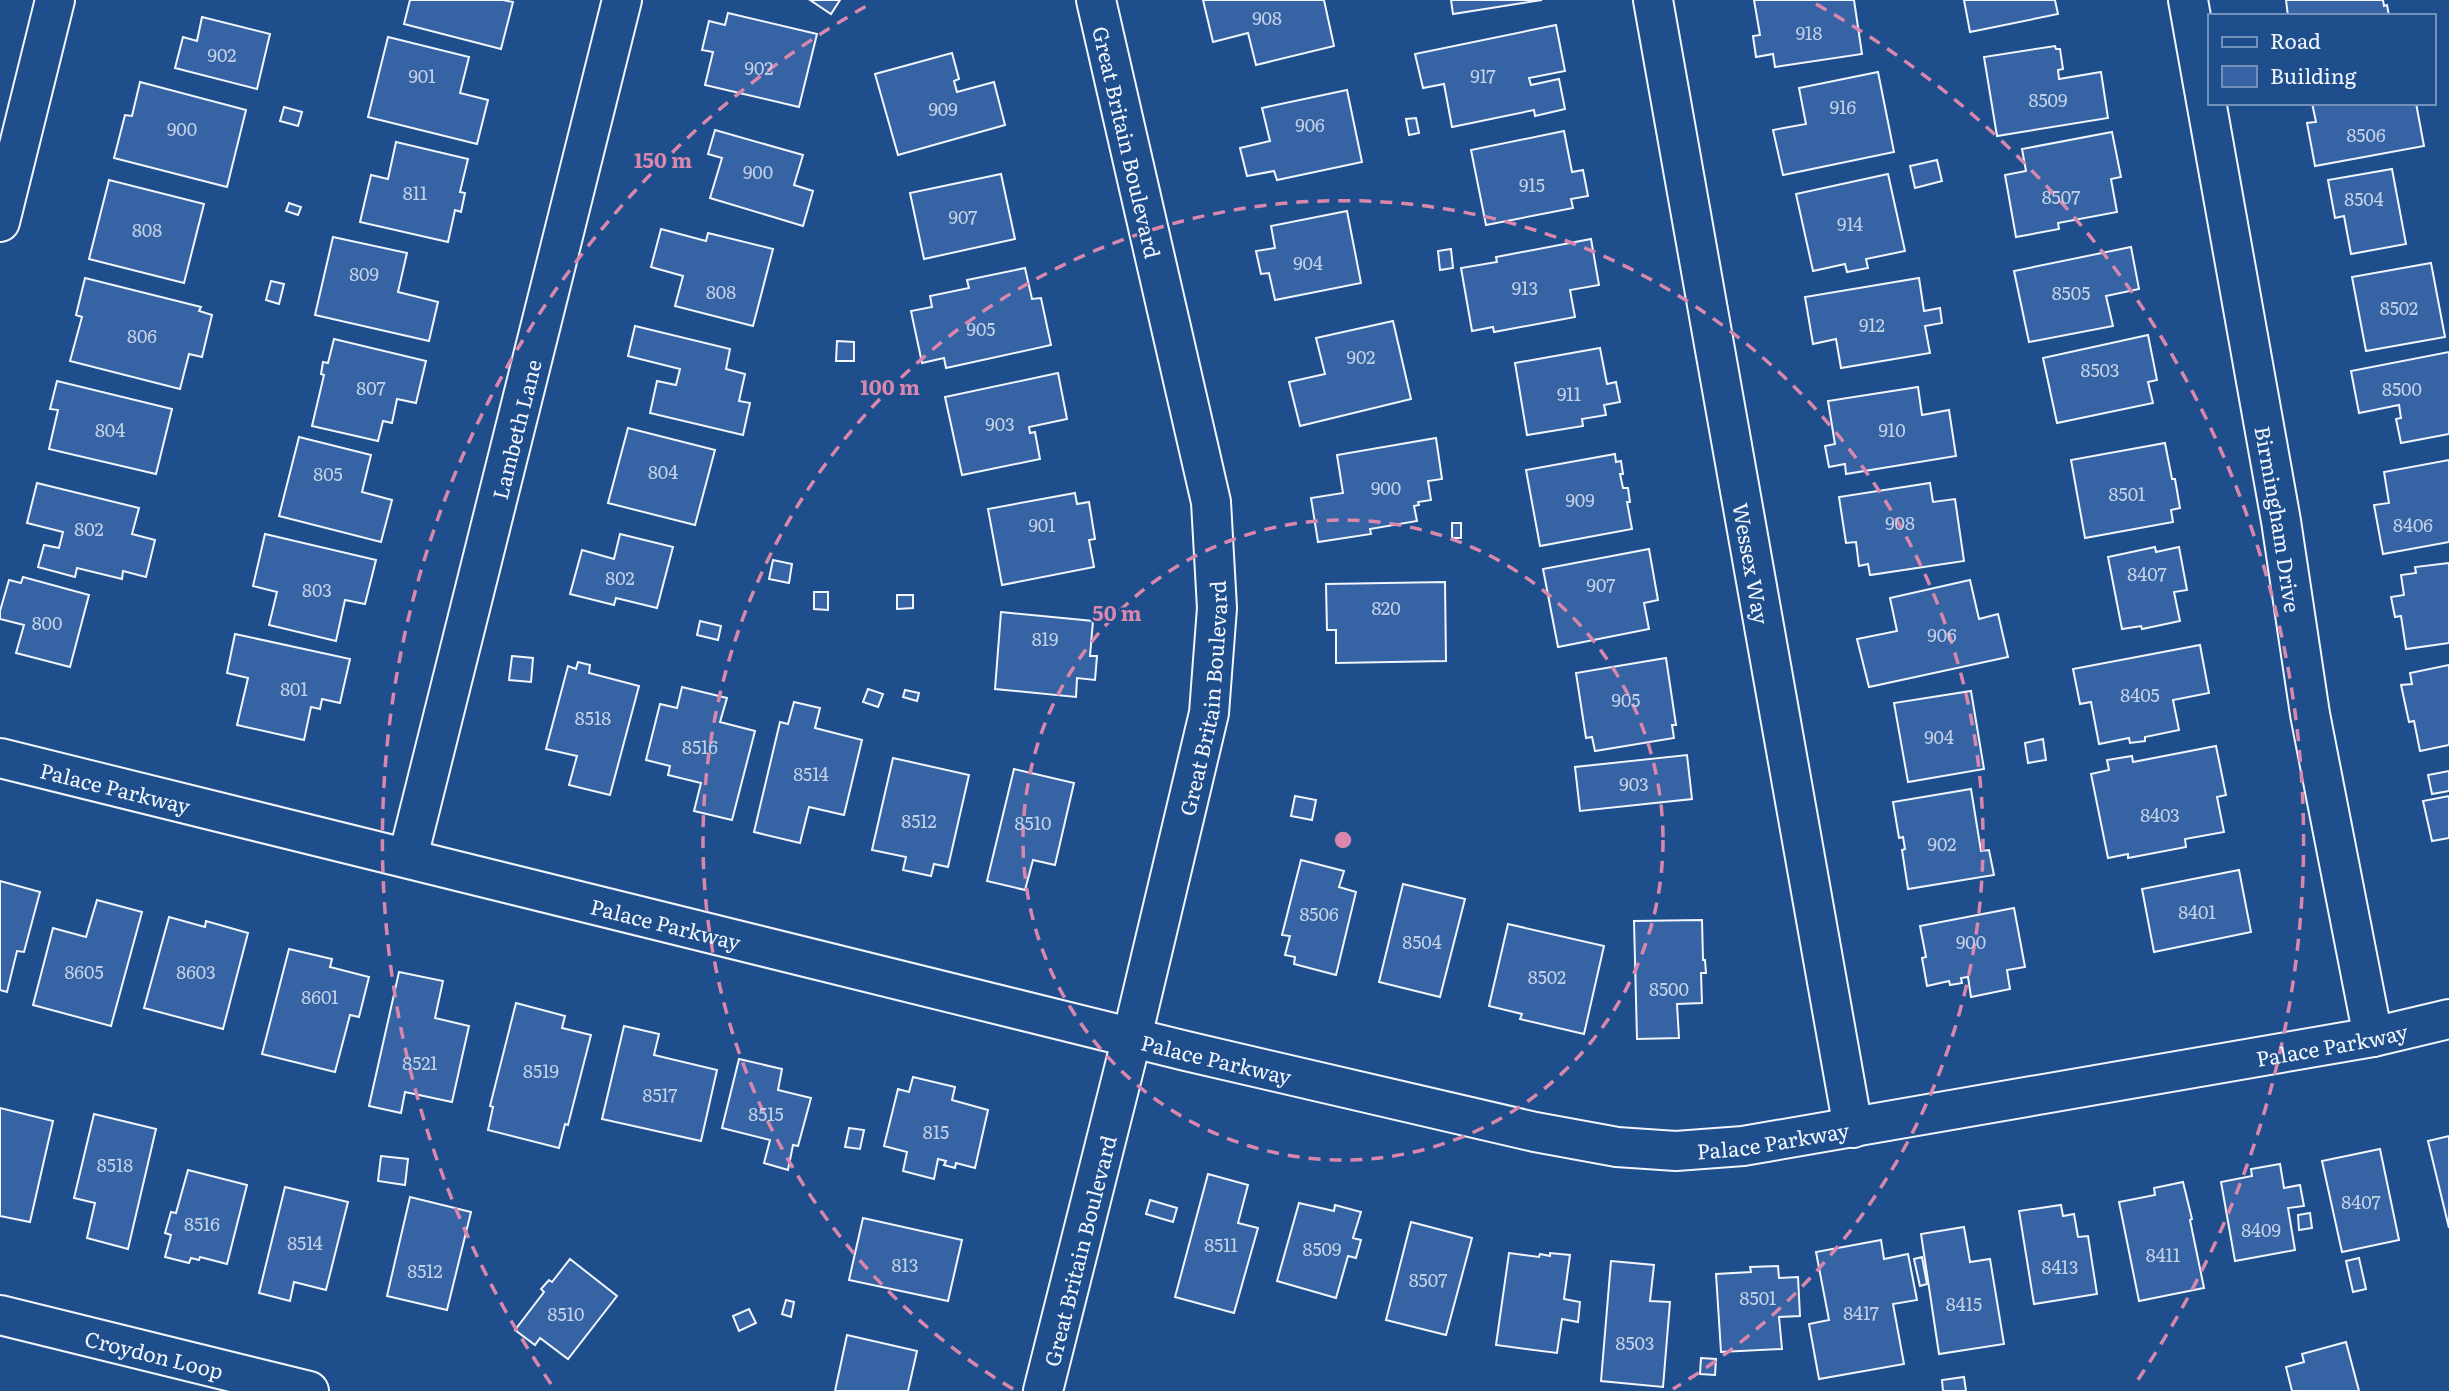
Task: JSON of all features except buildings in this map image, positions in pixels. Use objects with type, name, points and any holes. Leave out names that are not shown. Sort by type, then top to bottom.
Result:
[{"type":"street","points":[[0,222],[55,0]]},
{"type":"street","name":"Lambeth Lane","points":[[408,857],[622,0]]},
{"type":"street","name":"Great Britain Boulevard","points":[[1043,1391],[1132,1037],[1209,713],[1217,608],[1211,502],[1096,0]]},
{"type":"street","name":"Wessex Way","points":[[1653,0],[1853,1128]]},
{"type":"street","name":"Birmingham Drive","points":[[2189,0],[2278,507],[2312,726],[2373,1037]]},
{"type":"street","name":"Palace Parkway","points":[[0,758],[1132,1037],[1535,1132],[1617,1147],[1676,1151],[1743,1146],[2373,1037],[2449,1019]]},
{"type":"street","name":"Croydon Loop","points":[[0,1315],[309,1391]]}]
